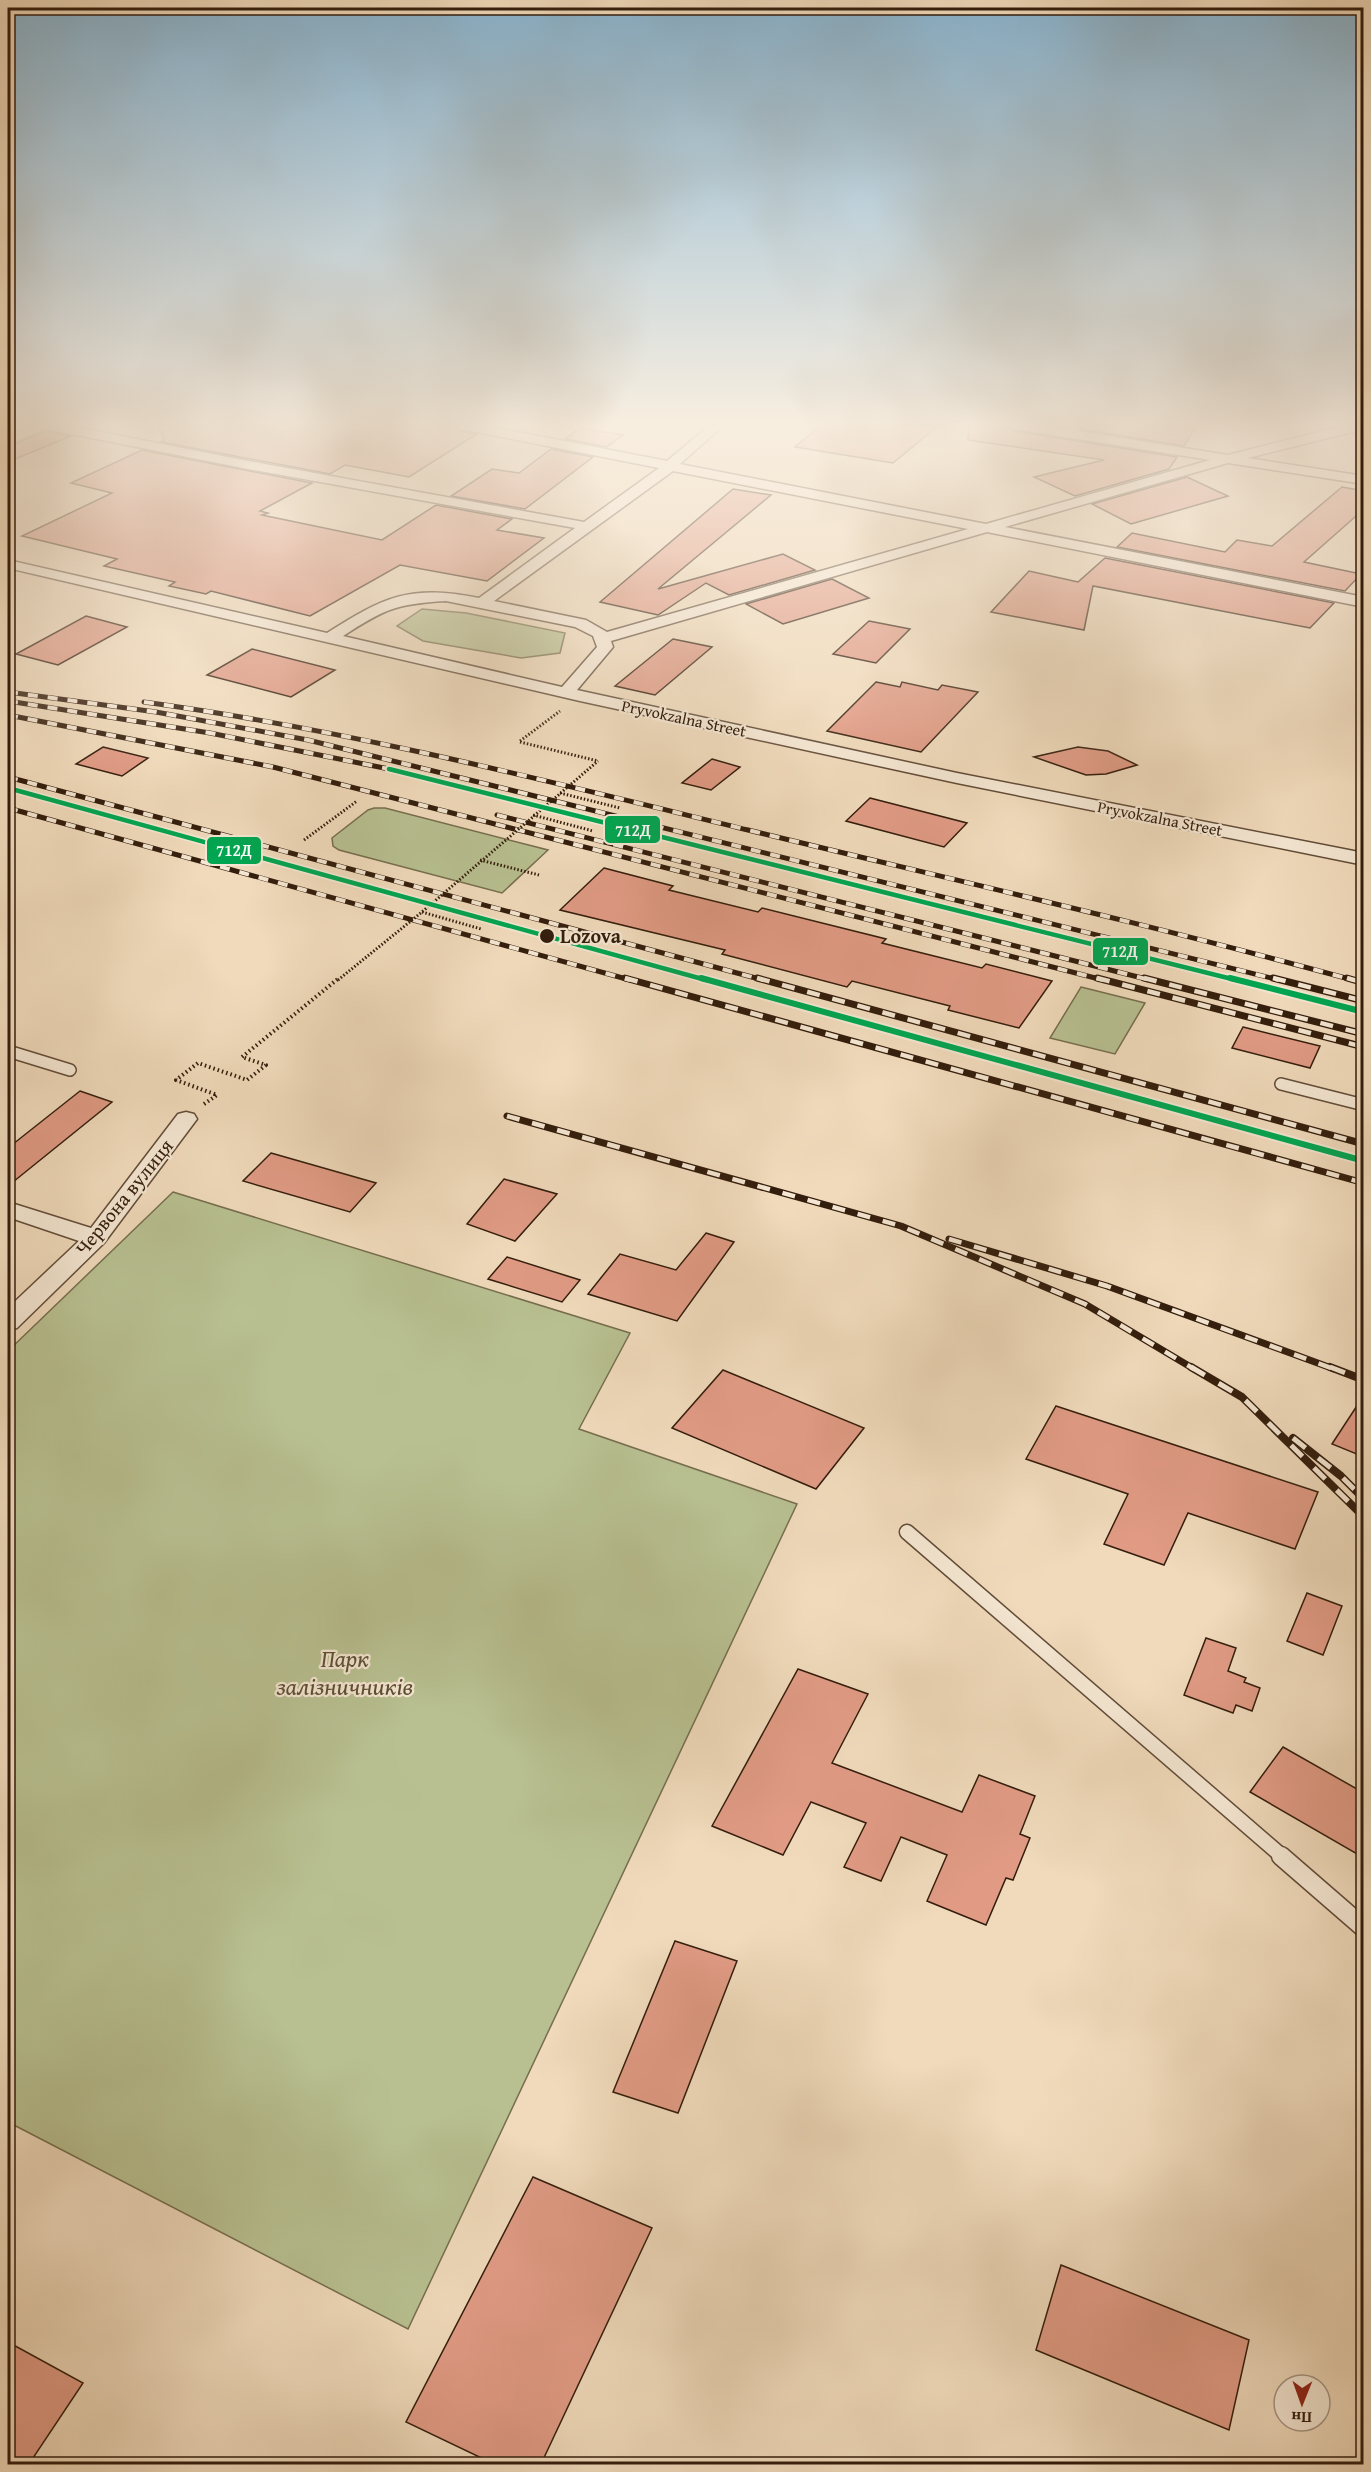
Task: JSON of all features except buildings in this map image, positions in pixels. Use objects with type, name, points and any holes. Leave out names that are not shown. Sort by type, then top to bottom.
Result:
[{"type":"street","points":[[483,602],[566,540]]},
{"type":"street","points":[[603,638],[942,540]]},
{"type":"street","points":[[1048,540],[1364,602]]},
{"type":"street","name":"Pryvokzalna Street","points":[[8,564],[573,694],[957,778],[1364,859]]},
{"type":"street","points":[[331,637],[393,602],[436,596],[483,602],[580,623],[595,629],[603,638],[605,647],[573,694]]},
{"type":"street","name":"Червона вулиця","points":[[8,1322],[96,1238],[186,1119]]},
{"type":"street","points":[[8,1209],[96,1238]]},
{"type":"lane","points":[[8,1051],[70,1070]]},
{"type":"lane","points":[[1281,1084],[1364,1105]]},
{"type":"lane","points":[[907,1532],[1364,1928]]},
{"type":"path","points":[[186,1119],[217,1095],[176,1080],[198,1063],[248,1080],[266,1065],[242,1057],[422,912],[598,760],[520,742],[573,694]]},
{"type":"path","points":[[560,793],[620,808]]},
{"type":"path","points":[[304,840],[357,801]]},
{"type":"path","points":[[533,815],[593,831]]},
{"type":"path","points":[[480,860],[539,875]]},
{"type":"path","points":[[422,912],[481,929]]},
{"type":"green space","points":[[422,609],[466,613],[565,633],[560,653],[521,658],[423,641],[397,626]]},
{"type":"green space","points":[[385,808],[548,850],[502,893],[339,850],[333,846],[332,838],[368,810]]},
{"type":"green space","points":[[1081,987],[1145,1003],[1115,1054],[1050,1038]]},
{"type":"green space","name":"Парк залізничників","points":[[173,1192],[630,1333],[579,1429],[797,1504],[408,2329],[8,2122],[8,1351]]},
{"type":"railway","points":[[8,692],[156,712],[308,740],[1279,980]]},
{"type":"railway","points":[[8,701],[210,733],[389,769]]},
{"type":"railway","points":[[144,702],[297,727],[523,775],[1127,921],[1353,980]]},
{"type":"railway","points":[[8,715],[273,767],[1103,980]]},
{"type":"railway","points":[[8,777],[763,980]]},
{"type":"railway","points":[[8,808],[630,980]]},
{"type":"railway","points":[[497,815],[1150,980]]},
{"type":"railway","points":[[625,978],[1364,1183]]},
{"type":"railway","points":[[757,978],[1364,1144]]},
{"type":"railway","points":[[1097,978],[1364,1047]]},
{"type":"railway","points":[[1144,978],[1364,1034]]},
{"type":"railway","points":[[1273,978],[1364,1001]]},
{"type":"railway","points":[[1347,978],[1364,983]]},
{"type":"railway","points":[[507,1116],[901,1226],[1085,1304],[1194,1369]]},
{"type":"railway","points":[[949,1239],[1107,1286],[1334,1369]]},
{"type":"railway","points":[[1191,1367],[1242,1397],[1364,1517]]},
{"type":"railway","points":[[1330,1367],[1364,1380]]},
{"type":"railway","points":[[1293,1438],[1341,1476],[1364,1499]]},
{"type":"transit line","name":"712Д","points":[[389,769],[1364,1012]]},
{"type":"transit line","name":"712Д","points":[[8,788],[1364,1161]]},
{"type":"place","name":"Lozova","points":[[547,936]]}]
